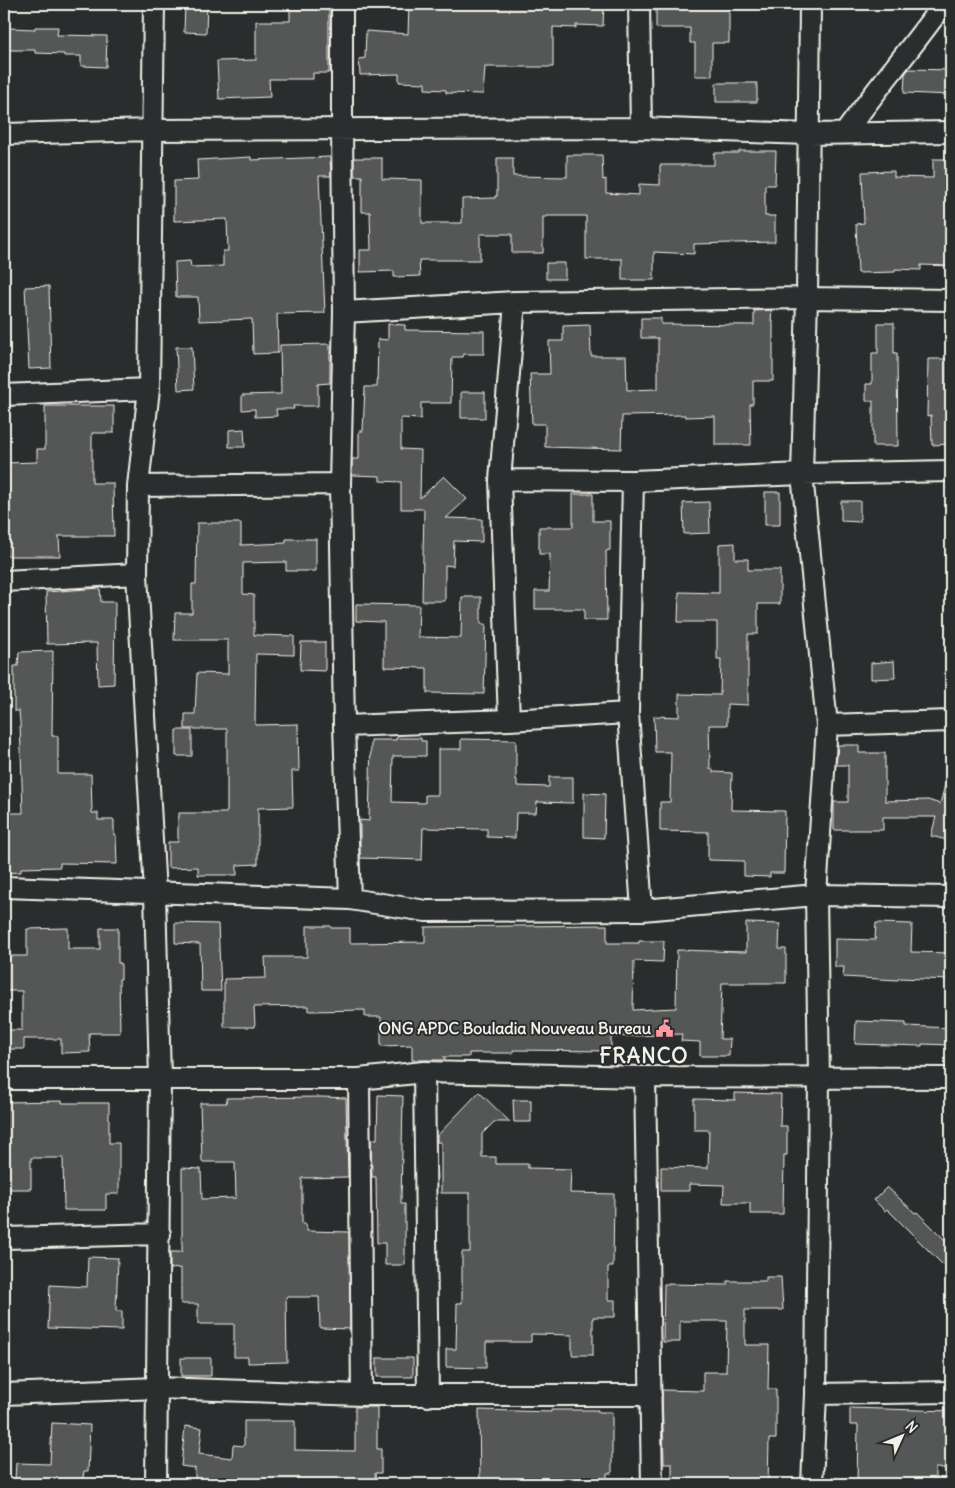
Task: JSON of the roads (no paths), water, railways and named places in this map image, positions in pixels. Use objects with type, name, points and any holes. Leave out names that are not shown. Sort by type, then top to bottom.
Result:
[{"type":"street","points":[[154,4],[149,389],[138,486],[136,574],[156,892],[160,1078],[160,1234],[156,1484]]},
{"type":"street","points":[[342,4],[344,312],[340,484],[344,726],[350,899]]},
{"type":"street","points":[[639,4],[641,128]]},
{"type":"street","points":[[810,4],[807,298],[802,474],[827,725],[816,895],[819,1077],[816,1394],[812,1484]]},
{"type":"street","points":[[845,133],[876,88],[922,33],[942,4]]},
{"type":"street","points":[[4,134],[152,130],[641,128],[808,134],[951,132]]},
{"type":"street","points":[[344,312],[515,302],[807,298],[951,300]]},
{"type":"street","points":[[509,720],[500,480],[515,302]]},
{"type":"street","points":[[4,395],[149,389]]},
{"type":"street","points":[[500,480],[633,481],[802,474],[951,471]]},
{"type":"street","points":[[633,481],[628,713],[642,910]]},
{"type":"street","points":[[138,486],[340,484]]},
{"type":"street","points":[[4,581],[136,574]]},
{"type":"street","points":[[344,726],[509,720],[628,713]]},
{"type":"street","points":[[827,725],[951,722]]},
{"type":"street","points":[[4,888],[350,899],[426,911],[642,910],[816,895],[951,897]]},
{"type":"street","points":[[4,1079],[359,1078],[424,1072],[645,1077],[951,1078]]},
{"type":"street","points":[[424,1072],[428,1396]]},
{"type":"street","points":[[645,1077],[652,1484]]},
{"type":"street","points":[[359,1078],[362,1395]]},
{"type":"street","points":[[4,1238],[160,1234]]},
{"type":"street","points":[[4,1394],[158,1388],[428,1396],[651,1395]]},
{"type":"street","points":[[816,1394],[951,1392]]},
{"type":"place","name":"ONG APDC Bouladia Nouveau Bureau","points":[[665,1028]]},
{"type":"district","name":"FRANCO","points":[[644,1056]]}]
